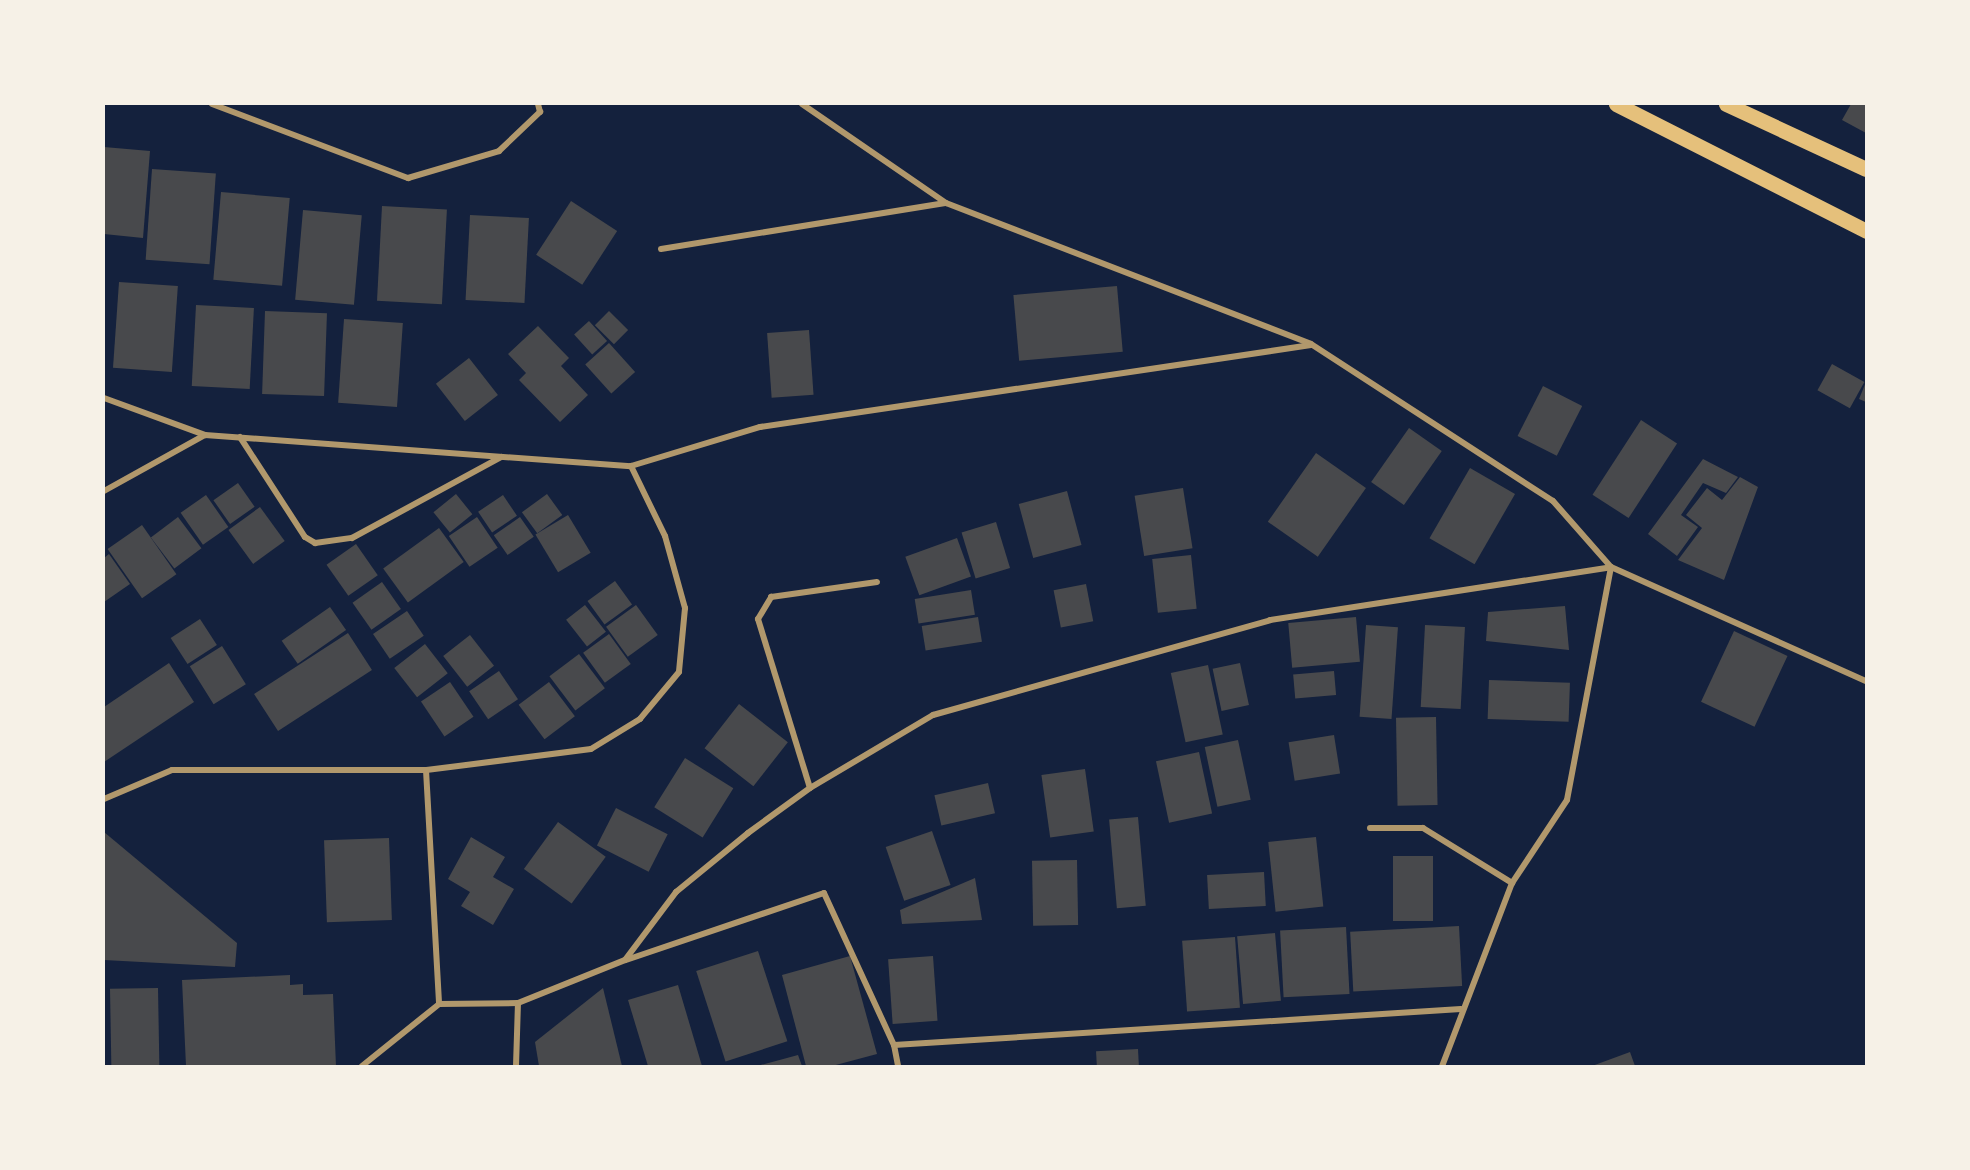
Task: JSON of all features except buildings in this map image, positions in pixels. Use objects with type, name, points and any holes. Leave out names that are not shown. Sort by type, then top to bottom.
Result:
[{"type":"main road","points":[[1617,104],[1866,231]]},
{"type":"main road","points":[[1726,104],[1866,169]]},
{"type":"street","points":[[212,104],[408,178],[499,151],[540,112],[538,104]]},
{"type":"street","points":[[802,104],[946,203],[1311,344],[1553,501],[1611,567],[1866,681]]},
{"type":"street","points":[[660,249],[946,203]]},
{"type":"street","points":[[104,398],[205,435],[631,466],[760,427],[1311,344]]},
{"type":"street","points":[[104,491],[205,435]]},
{"type":"street","points":[[240,437],[305,537],[315,543],[352,538],[501,456]]},
{"type":"street","points":[[104,798],[172,770],[426,770],[591,749],[640,719],[679,672],[685,608],[665,536],[631,466]]},
{"type":"street","points":[[625,960],[676,892],[810,788],[933,715],[1247,626],[1611,567]]},
{"type":"street","points":[[1442,1066],[1461,1009],[1512,883],[1567,800],[1611,567]]},
{"type":"street","points":[[810,788],[758,619],[771,597],[877,582]]},
{"type":"street","points":[[426,770],[439,1004]]},
{"type":"street","points":[[1370,828],[1423,828],[1512,883]]},
{"type":"street","points":[[362,1066],[439,1004],[518,1003],[625,960],[824,893],[894,1045],[898,1066]]},
{"type":"street","points":[[516,1066],[518,1003]]},
{"type":"street","points":[[894,1045],[1461,1009]]}]
